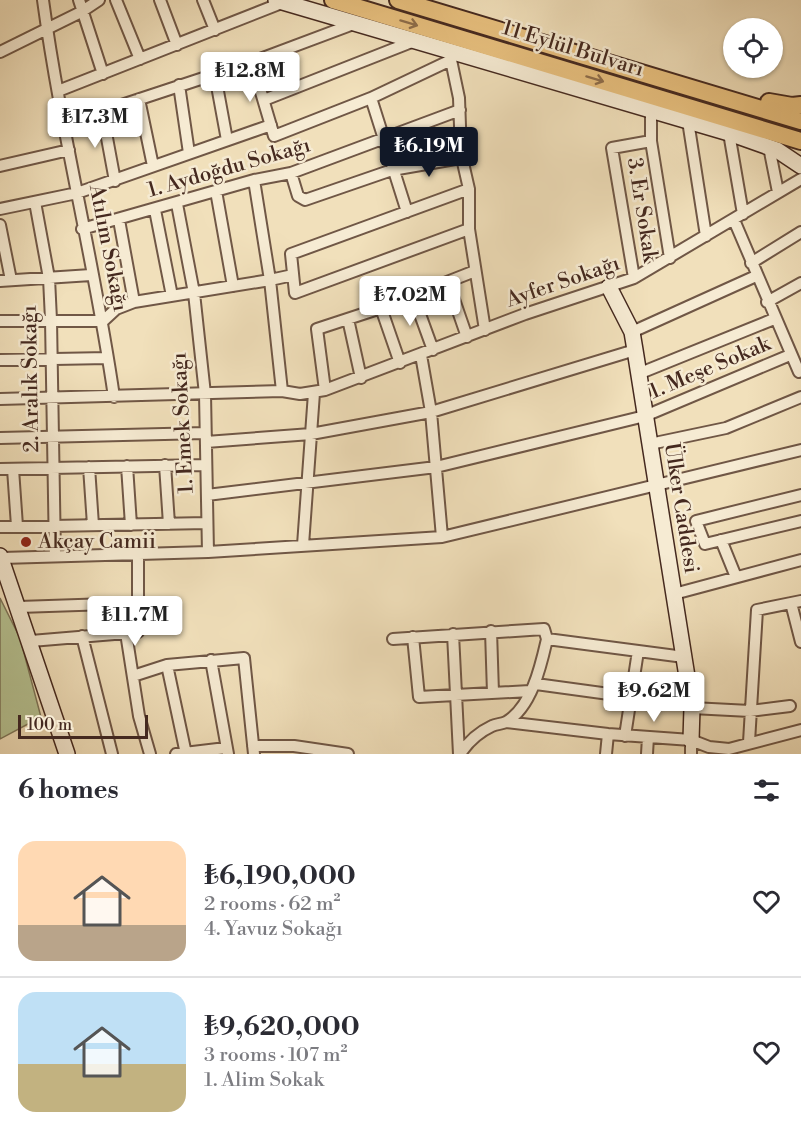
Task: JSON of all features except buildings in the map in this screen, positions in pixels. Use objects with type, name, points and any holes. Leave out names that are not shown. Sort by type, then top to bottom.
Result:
[{"type":"main road","name":"11 Eylül Bulvarı","points":[[333,0],[691,115],[728,126],[801,141]]},
{"type":"main road","name":"11 Eylül Bulvarı","points":[[398,0],[801,121]]},
{"type":"main road","points":[[280,1],[417,40],[452,55],[651,110],[691,115]]},
{"type":"main road","points":[[663,80],[792,106],[801,105]]},
{"type":"main road","points":[[728,126],[801,166]]},
{"type":"main road","points":[[728,126],[801,153]]},
{"type":"main road","name":"Ülker Caddesi","points":[[609,287],[632,332],[692,708],[691,747]]},
{"type":"main road","points":[[1,557],[67,754]]},
{"type":"street","name":"Atılım Sokağı","points":[[43,0],[82,229],[103,321],[114,397]]},
{"type":"street","points":[[79,0],[103,74]]},
{"type":"street","points":[[0,52],[81,12],[99,0]]},
{"type":"street","points":[[117,0],[140,59]]},
{"type":"street","points":[[159,0],[177,45]]},
{"type":"street","points":[[203,0],[215,30]]},
{"type":"street","points":[[58,91],[215,30],[280,1]]},
{"type":"street","points":[[64,124],[215,75],[358,22]]},
{"type":"street","points":[[264,100],[417,40]]},
{"type":"street","points":[[252,62],[274,136],[372,98],[452,55],[460,110],[461,158],[469,189],[469,229],[485,330]]},
{"type":"street","points":[[215,75],[227,140]]},
{"type":"street","points":[[179,85],[189,153]]},
{"type":"street","points":[[372,98],[392,170],[407,213]]},
{"type":"street","points":[[139,99],[153,166]]},
{"type":"street","name":"1. Aydoğdu Sokağı","points":[[82,229],[177,204],[254,180],[291,173],[460,110]]},
{"type":"street","points":[[651,110],[651,141],[670,258]]},
{"type":"street","points":[[102,111],[115,180]]},
{"type":"street","points":[[691,115],[706,236]]},
{"type":"street","points":[[0,209],[77,193],[271,125]]},
{"type":"street","points":[[728,126],[738,217],[750,262],[799,372]]},
{"type":"street","name":"3. Er Sokak","points":[[634,278],[612,148],[651,141]]},
{"type":"street","points":[[769,147],[778,192]]},
{"type":"street","points":[[0,166],[69,150]]},
{"type":"street","points":[[291,173],[298,196],[305,200],[392,170],[461,158]]},
{"type":"street","name":"Ayfer Sokağı","points":[[0,399],[282,391],[314,393],[325,390],[485,330],[634,278],[801,179]]},
{"type":"street","points":[[254,180],[270,280],[282,391]]},
{"type":"street","points":[[469,189],[291,254],[295,293],[469,229]]},
{"type":"street","points":[[216,191],[233,286]]},
{"type":"street","name":"2. Aralık Sokağı","points":[[35,202],[49,278],[55,556]]},
{"type":"street","name":"1. Emek Sokağı","points":[[177,204],[194,293],[205,394],[208,552]]},
{"type":"street","points":[[155,210],[172,296]]},
{"type":"street","points":[[119,220],[134,302]]},
{"type":"street","points":[[0,225],[6,280],[91,275]]},
{"type":"street","points":[[750,262],[801,232]]},
{"type":"street","points":[[325,390],[316,329],[381,308],[475,271]]},
{"type":"street","points":[[0,321],[103,321],[116,309],[134,302],[293,275]]},
{"type":"street","points":[[632,332],[756,276]]},
{"type":"street","points":[[448,282],[467,337]]},
{"type":"street","points":[[767,302],[801,283]]},
{"type":"street","points":[[413,295],[433,350]]},
{"type":"street","points":[[381,308],[400,363]]},
{"type":"street","points":[[348,319],[361,378]]},
{"type":"street","points":[[639,374],[774,319]]},
{"type":"street","points":[[0,438],[205,438],[311,434],[431,412],[635,350]]},
{"type":"street","points":[[421,355],[431,412],[442,537]]},
{"type":"street","name":"1. Meşe Sokak","points":[[207,495],[436,467],[645,416],[790,355]]},
{"type":"street","points":[[0,360],[108,358]]},
{"type":"street","points":[[303,546],[314,393]]},
{"type":"street","points":[[650,444],[726,428],[801,397]]},
{"type":"street","points":[[1,557],[208,552],[442,537],[801,450]]},
{"type":"street","points":[[165,465],[169,524]]},
{"type":"street","points":[[0,469],[206,465]]},
{"type":"street","points":[[127,466],[130,525]]},
{"type":"street","points":[[89,467],[93,525]]},
{"type":"street","points":[[13,468],[17,526]]},
{"type":"street","points":[[801,495],[696,521],[705,544],[801,521]]},
{"type":"street","points":[[0,526],[207,524]]},
{"type":"street","points":[[721,540],[736,577]]},
{"type":"street","points":[[31,641],[138,632],[138,554]]},
{"type":"street","points":[[674,594],[801,560]]},
{"type":"street","points":[[749,742],[757,610],[796,602],[801,642]]},
{"type":"street","points":[[19,607],[138,603]]},
{"type":"street","points":[[393,639],[544,629],[548,639],[533,687],[506,722],[481,733],[467,743],[460,754]]},
{"type":"street","points":[[491,631],[493,693]]},
{"type":"street","points":[[126,633],[138,716],[150,754]]},
{"type":"street","points":[[453,634],[460,754]]},
{"type":"street","points":[[82,636],[112,754]]},
{"type":"street","points":[[413,637],[419,697],[493,693],[533,687],[631,697]]},
{"type":"street","points":[[548,639],[684,657]]},
{"type":"street","points":[[625,736],[638,651]]},
{"type":"street","points":[[133,676],[167,665],[244,658],[253,750],[294,746],[348,754]]},
{"type":"street","points":[[167,665],[182,753],[227,751],[211,660]]},
{"type":"street","points":[[692,708],[750,711],[790,706]]},
{"type":"street","points":[[506,722],[648,737],[691,747],[709,747],[729,752],[749,742],[801,730]]},
{"type":"street","points":[[606,754],[608,734]]},
{"type":"street","points":[[647,754],[648,737]]},
{"type":"green space","points":[[0,598],[20,638],[41,717],[0,739]]},
{"type":"place","name":"Akçay Camii","points":[[26,542]]}]
